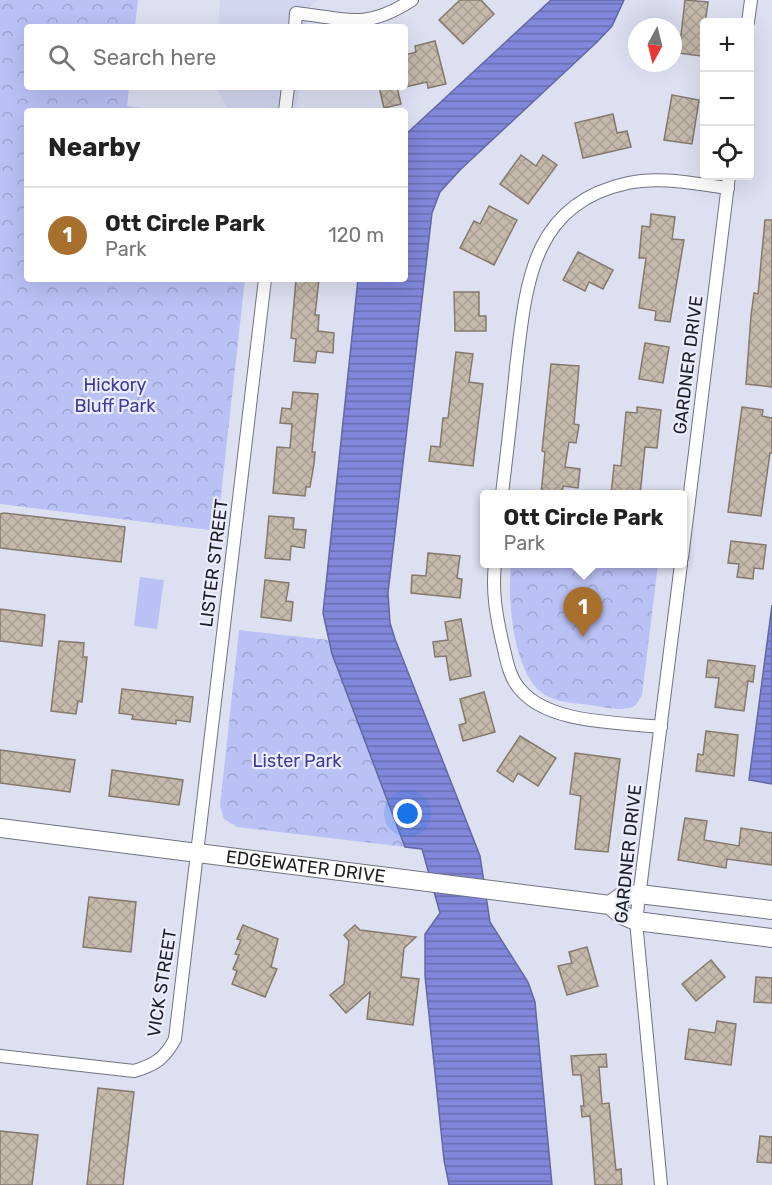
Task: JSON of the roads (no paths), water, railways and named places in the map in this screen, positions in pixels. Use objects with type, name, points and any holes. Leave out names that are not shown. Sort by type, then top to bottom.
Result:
[{"type":"street","points":[[295,24],[297,13],[363,21],[380,18],[412,0]]},
{"type":"street","points":[[749,18],[751,0]]},
{"type":"street","points":[[285,108],[288,90]]},
{"type":"street","points":[[503,490],[524,297],[535,257],[545,239],[565,216],[590,197],[628,183],[660,180],[728,182]]},
{"type":"street","name":"GARDNER DRIVE","points":[[687,517],[728,182]]},
{"type":"street","name":"LISTER STREET","points":[[198,852],[265,282]]},
{"type":"street","points":[[495,568],[493,598],[508,665],[517,686],[529,700],[544,710],[563,715],[661,727]]},
{"type":"street","name":"GARDNER DRIVE","points":[[661,1185],[636,921],[681,568]]},
{"type":"street","name":"EDGEWATER DRIVE","points":[[0,828],[610,905],[622,915],[636,921],[772,938]]},
{"type":"street","name":"VICK STREET","points":[[0,1056],[134,1071],[152,1066],[166,1055],[175,1039],[198,852]]},
{"type":"street","name":"EDGEWATER DRIVE","points":[[610,905],[621,897],[639,894],[772,910]]},
{"type":"water","points":[[551,0],[624,0],[612,26],[597,42],[460,170],[440,192],[432,213],[388,593],[390,623],[395,639],[480,856],[490,922],[528,982],[535,1002],[552,1185],[449,1185],[444,1160],[425,976],[425,934],[440,913],[422,849],[405,847],[332,654],[323,613],[358,282],[408,282],[408,132]]},
{"type":"water","points":[[772,605],[772,784],[749,780]]},
{"type":"place","name":"Ott Circle Park","points":[[583,637]]},
{"type":"park label","name":"Hickory Bluff Park","points":[[115,395]]},
{"type":"park label","name":"Lister Park","points":[[297,761]]}]
